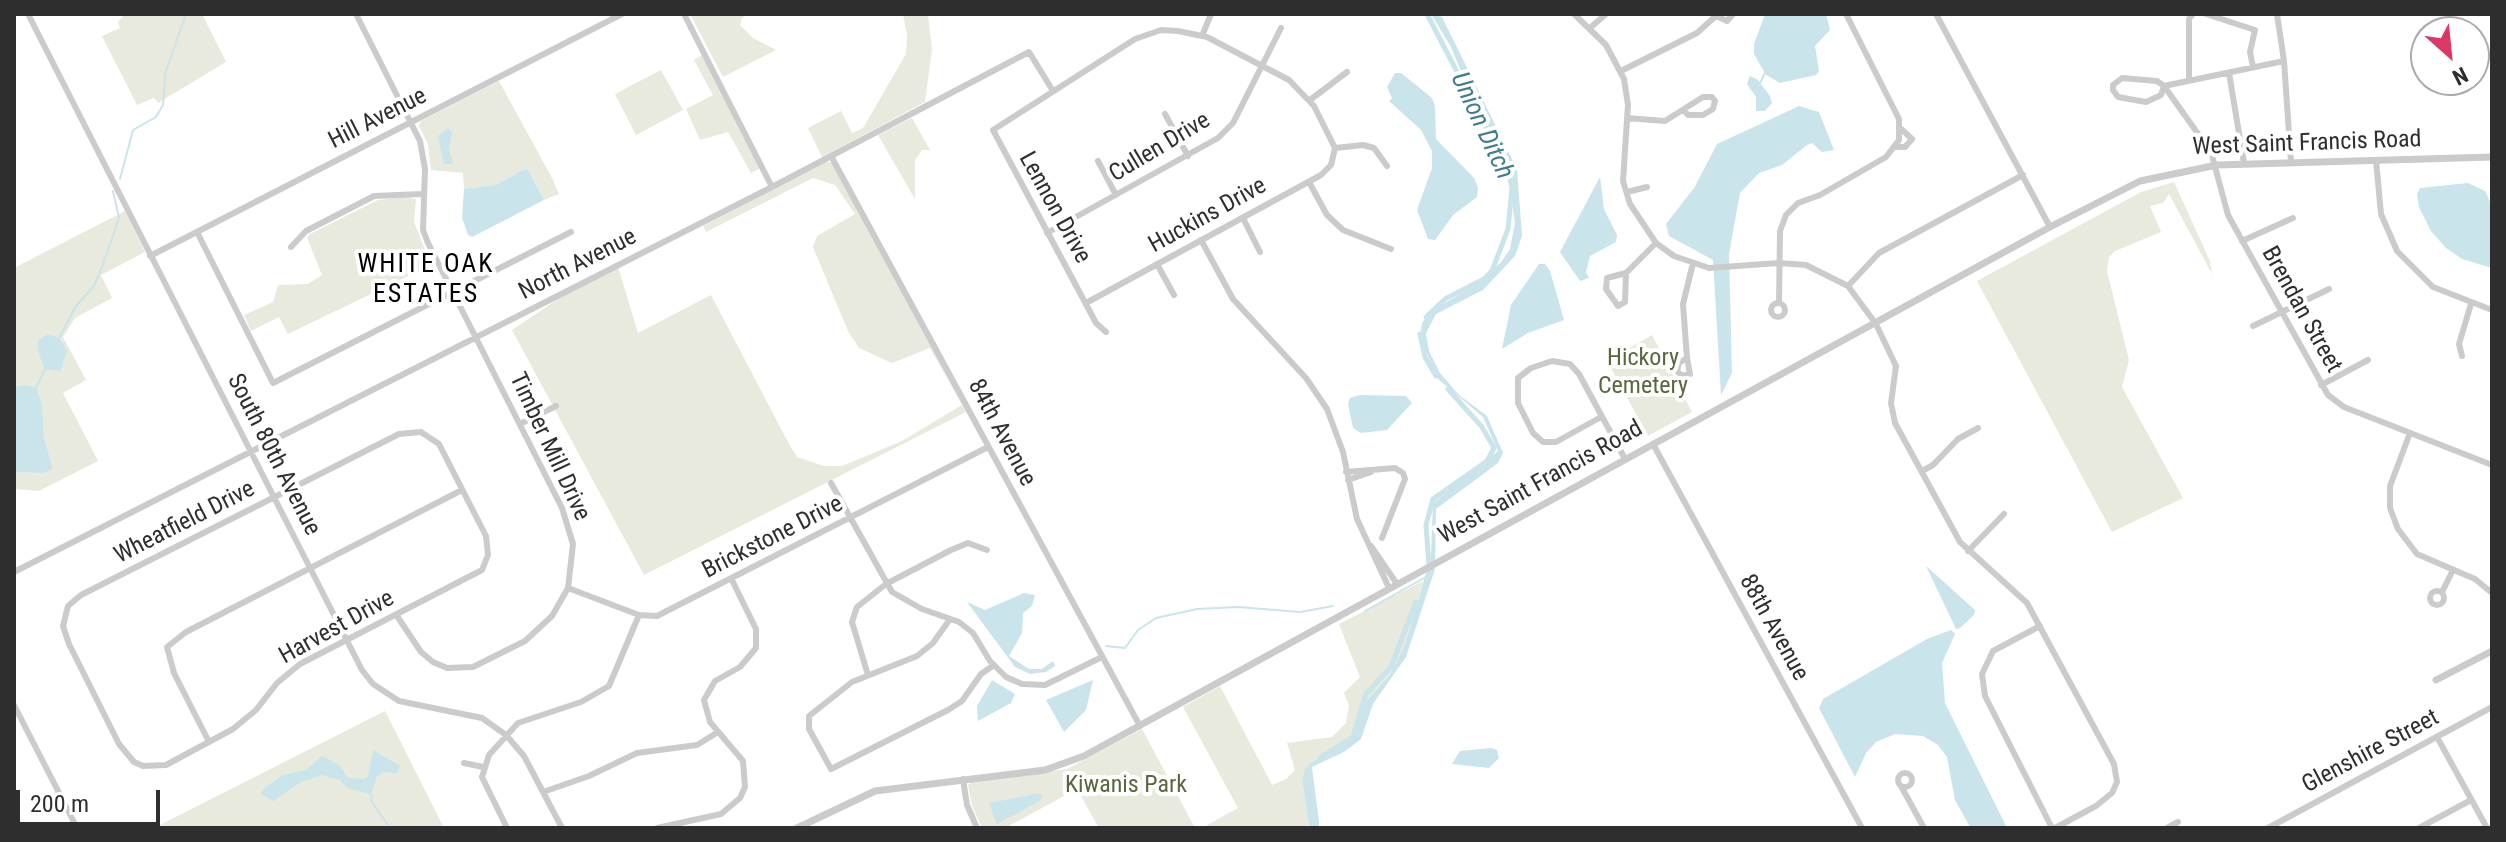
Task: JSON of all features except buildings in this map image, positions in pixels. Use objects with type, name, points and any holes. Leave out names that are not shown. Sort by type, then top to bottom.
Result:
[{"type":"street","name":"South 80th Avenue","points":[[28,14],[347,641],[373,684],[399,701],[482,718],[506,735],[524,756],[562,828]]},
{"type":"street","name":"Timber Mill Drive","points":[[356,14],[411,123],[423,154],[423,230],[568,522],[573,560],[568,588],[541,629],[473,667],[447,668],[433,662],[421,652],[397,616]]},
{"type":"street","name":"Hill Avenue","points":[[150,256],[622,14]]},
{"type":"street","points":[[684,14],[772,187]]},
{"type":"street","points":[[1202,36],[1211,14]]},
{"type":"street","points":[[1574,14],[1606,45],[1621,71],[1627,91],[1623,152],[1627,192],[1643,227],[1656,243],[1674,256],[1709,268],[1779,263],[1806,265],[1848,286],[1876,324],[1896,366],[1893,418],[1968,551],[2022,598],[2040,626],[2113,760],[2117,782],[2105,800],[2053,828],[1985,696],[1982,674],[1993,651],[2040,626]]},
{"type":"street","points":[[1590,28],[1606,14]]},
{"type":"street","points":[[1621,71],[1697,33],[1717,15],[1727,21],[1733,14]]},
{"type":"street","points":[[1779,303],[1780,231],[1791,209],[1886,157],[1899,140],[1899,119],[1846,14]]},
{"type":"street","points":[[1936,14],[2050,227]]},
{"type":"street","points":[[2189,80],[2189,19],[2193,14]]},
{"type":"street","points":[[2206,14],[2255,30],[2250,52],[2253,67]]},
{"type":"street","points":[[2277,14],[2284,61],[2291,162]]},
{"type":"street","name":"Cullen Drive","points":[[1047,233],[1218,138],[1233,123],[1281,28]]},
{"type":"street","points":[[1053,91],[1141,36],[1161,30],[1202,36],[1289,80],[1310,100],[1335,148],[1363,145],[1374,148],[1387,166]]},
{"type":"street","name":"North Avenue","points":[[14,572],[772,187],[1029,52],[1053,91]]},
{"type":"street","points":[[2164,86],[2284,61]]},
{"type":"street","points":[[1310,100],[1347,72]]},
{"type":"street","points":[[2229,73],[2244,163]]},
{"type":"street","points":[[2164,86],[2161,95],[2146,102],[2118,97],[2113,90],[2113,85],[2122,78],[2157,81],[2164,86],[2217,165]]},
{"type":"street","name":"Lennon Drive","points":[[1053,91],[993,130],[1096,323],[1106,332]]},
{"type":"street","points":[[1627,118],[1665,121],[1683,110],[1708,95],[1715,101],[1713,109],[1703,115],[1688,115],[1683,110]]},
{"type":"street","points":[[1165,114],[1188,156]]},
{"type":"street","points":[[1894,147],[1905,147],[1912,139],[1899,127]]},
{"type":"street","name":"Huckins Drive","points":[[1086,303],[1309,182],[1329,167],[1335,148]]},
{"type":"street","name":"84th Avenue","points":[[831,156],[1140,726]]},
{"type":"street","name":"West Saint Francis Road","points":[[797,828],[875,791],[1023,773],[1065,764],[1140,726],[2050,227],[2140,181],[2217,165],[2244,163],[2492,157]]},
{"type":"street","points":[[2376,160],[2381,214],[2397,251],[2433,287],[2492,310]]},
{"type":"street","points":[[1098,161],[1116,195]]},
{"type":"street","name":"Brendan Street","points":[[2217,165],[2221,196],[2242,241],[2321,385],[2344,407],[2492,465]]},
{"type":"street","points":[[1848,286],[1879,253],[2023,175]]},
{"type":"street","points":[[1309,182],[1327,215],[1343,230],[1391,249]]},
{"type":"street","points":[[1627,192],[1647,187]]},
{"type":"street","points":[[291,247],[306,231],[374,196],[422,194]]},
{"type":"street","points":[[1243,218],[1260,252]]},
{"type":"street","points":[[2242,241],[2293,218]]},
{"type":"street","points":[[197,232],[273,383],[571,232]]},
{"type":"street","points":[[1201,240],[1241,310],[1318,394],[1336,429],[1353,506],[1368,544],[1393,586]]},
{"type":"street","points":[[1626,273],[1625,302],[1618,306],[1606,289],[1607,278],[1626,273],[1656,243]]},
{"type":"street","points":[[1687,358],[1683,304],[1693,263]]},
{"type":"street","points":[[1157,264],[1174,295]]},
{"type":"street","points":[[2253,326],[2329,289]]},
{"type":"street","points":[[2462,356],[2459,344],[2471,304]]},
{"type":"street","points":[[2321,385],[2368,360]]},
{"type":"street","points":[[1601,417],[1556,442],[1543,442],[1533,433],[1518,403],[1518,378],[1531,368],[1552,361],[1570,364],[1601,417],[1625,459]]},
{"type":"street","points":[[520,424],[556,406]]},
{"type":"street","points":[[1922,471],[1933,465],[1958,439],[1978,428]]},
{"type":"street","name":"Wheatfield Drive","points":[[143,766],[126,755],[69,644],[63,626],[68,606],[81,595],[409,431],[421,432],[439,444],[462,490]]},
{"type":"street","points":[[2410,433],[2390,486],[2392,514],[2404,540],[2417,554],[2475,579],[2492,593]]},
{"type":"street","name":"88th Avenue","points":[[1653,444],[1862,828]]},
{"type":"street","name":"Brickstone Drive","points":[[639,615],[665,613],[988,447]]},
{"type":"street","points":[[1346,472],[1395,468],[1405,479],[1382,538]]},
{"type":"street","points":[[1348,480],[1371,472]]},
{"type":"street","points":[[831,483],[886,584],[900,599],[950,619],[973,633],[994,665],[1006,677],[1022,684],[1045,685],[1102,657]]},
{"type":"street","points":[[209,742],[174,673],[167,647],[186,632],[462,490]]},
{"type":"street","name":"Harvest Drive","points":[[143,766],[166,765],[233,729],[300,664],[475,576],[486,562],[488,540],[462,490]]},
{"type":"street","points":[[1968,551],[2004,514]]},
{"type":"street","points":[[868,675],[852,622],[853,614],[886,584],[968,543],[987,550]]},
{"type":"street","points":[[2442,592],[2453,570]]},
{"type":"street","points":[[657,828],[721,814],[740,798],[745,787],[743,761],[718,732],[706,713],[704,700],[709,689],[747,661],[756,648],[757,638],[732,580]]},
{"type":"street","points":[[507,828],[486,789],[483,767],[506,735],[524,720],[601,693],[615,677],[639,615],[568,588]]},
{"type":"street","points":[[950,619],[933,643],[917,656],[868,675],[837,692],[809,716],[809,729],[831,769],[948,710],[962,701],[981,674],[994,665]]},
{"type":"street","points":[[2436,680],[2492,651]]},
{"type":"street","points":[[14,705],[77,828]]},
{"type":"street","name":"Glenshire Street","points":[[2268,828],[2492,707]]},
{"type":"street","points":[[543,792],[589,776],[637,753],[697,745],[718,732]]},
{"type":"street","points":[[2437,737],[2487,828]]},
{"type":"street","points":[[464,763],[483,767]]},
{"type":"street","points":[[963,779],[967,805],[977,828]]},
{"type":"street","points":[[1901,786],[1924,828]]},
{"type":"street","points":[[2419,828],[2471,800]]},
{"type":"street","points":[[2167,828],[2178,822]]},
{"type":"green space","points":[[125,14],[202,14],[226,62],[158,103],[154,98],[137,105],[102,36],[120,28],[118,22]]},
{"type":"green space","points":[[690,14],[749,14],[742,18],[740,25],[753,38],[776,50],[723,77]]},
{"type":"green space","points":[[903,14],[928,14],[932,50],[925,102],[822,157],[808,128],[841,111],[852,133],[863,128],[906,54],[907,35]]},
{"type":"green space","points":[[702,55],[760,168],[751,173],[728,132],[700,140],[686,109],[713,95],[694,60]]},
{"type":"green space","points":[[661,70],[683,110],[636,135],[615,94]]},
{"type":"green space","points":[[499,81],[559,194],[544,200],[527,168],[495,185],[464,189],[463,173],[431,170],[428,144],[419,126],[421,121]]},
{"type":"green space","points":[[912,118],[930,150],[922,150],[915,160],[915,199],[878,135]]},
{"type":"green space","points":[[827,161],[834,164],[966,412],[644,575],[512,330],[561,297],[618,267],[638,333],[711,295],[797,457],[824,466],[842,466],[902,441],[962,405],[930,348],[892,363],[859,348],[848,331],[813,247],[817,236],[855,214],[835,185],[813,178],[706,232],[703,226]]},
{"type":"green space","points":[[2174,182],[2210,261],[2212,274],[2169,194],[2163,203],[2150,206],[2161,232],[2115,251],[2109,257],[2107,271],[2129,360],[2122,387],[2183,498],[2112,532],[1977,281],[2141,192]]},
{"type":"green space","points":[[416,199],[414,222],[431,265],[288,334],[279,317],[251,331],[244,315],[273,302],[278,285],[308,284],[322,275],[307,238],[310,234],[378,200]]},
{"type":"green space","points":[[125,211],[145,252],[101,275],[112,298],[75,318],[63,337],[86,380],[63,393],[98,461],[39,491],[14,489],[14,472],[42,473],[52,465],[44,438],[42,410],[25,385],[14,387],[14,268]]},
{"type":"green space","name":"Hickory Cemetery","points":[[1652,335],[1692,412],[1648,436],[1607,361]]},
{"type":"green space","points":[[1423,581],[1404,647],[1389,676],[1367,700],[1359,731],[1345,744],[1309,764],[1307,778],[1313,828],[1202,828],[1238,808],[1183,707],[1220,686],[1272,785],[1286,779],[1295,770],[1287,743],[1332,737],[1346,723],[1349,705],[1344,693],[1360,677],[1339,624]]},
{"type":"green space","points":[[385,711],[444,828],[154,828]]},
{"type":"green space","name":"Kiwanis Park","points":[[1142,729],[1195,828],[1099,828],[1077,789],[1005,828],[982,828],[972,806],[968,785],[972,782],[1067,769]]},
{"type":"water","points":[[1431,14],[1442,17],[1517,169],[1522,236],[1515,256],[1483,290],[1436,314],[1426,333],[1429,351],[1440,373],[1459,395],[1487,416],[1503,453],[1498,463],[1436,509],[1435,569],[1406,657],[1373,704],[1361,739],[1344,752],[1312,767],[1319,822],[1319,828],[1313,828],[1307,778],[1309,764],[1356,735],[1367,700],[1389,676],[1404,647],[1431,556],[1433,503],[1498,451],[1483,417],[1438,379],[1420,338],[1422,323],[1431,311],[1481,282],[1501,262],[1510,249],[1515,222],[1510,190],[1513,171],[1469,91],[1451,47]]},
{"type":"water","points":[[1765,14],[1826,14],[1830,30],[1815,46],[1819,71],[1816,75],[1780,83],[1766,75],[1754,54],[1754,44]]},
{"type":"water","points":[[1395,73],[1401,73],[1432,98],[1436,139],[1474,178],[1478,188],[1477,197],[1453,215],[1435,240],[1428,239],[1417,210],[1432,168],[1432,151],[1421,130],[1389,101],[1392,98],[1387,87]]},
{"type":"water","points":[[1750,76],[1758,80],[1770,96],[1772,103],[1765,111],[1756,111],[1756,97],[1747,84]]},
{"type":"water","points":[[1799,106],[1819,112],[1834,150],[1822,152],[1812,143],[1807,145],[1782,165],[1759,173],[1740,193],[1729,254],[1732,373],[1721,395],[1713,260],[1669,236],[1666,224],[1694,188],[1717,144]]},
{"type":"water","points":[[448,128],[452,133],[449,149],[453,164],[444,164],[438,136]]},
{"type":"water","points":[[527,168],[544,200],[472,237],[468,235],[462,218],[464,189],[495,185]]},
{"type":"water","points":[[1600,177],[1604,209],[1617,235],[1616,242],[1590,256],[1586,272],[1589,278],[1580,281],[1560,252]]},
{"type":"water","points":[[2468,183],[2485,191],[2492,206],[2492,268],[2462,259],[2446,248],[2431,231],[2419,207],[2417,194],[2420,188]]},
{"type":"water","points":[[1539,264],[1545,264],[1550,271],[1564,320],[1528,333],[1502,349],[1511,305]]},
{"type":"water","points":[[47,334],[59,338],[67,351],[60,371],[45,369],[38,352],[38,341]]},
{"type":"water","points":[[25,385],[36,388],[42,405],[44,438],[52,465],[51,470],[42,473],[14,472],[14,387]]},
{"type":"water","points":[[1360,395],[1406,396],[1412,403],[1387,430],[1361,433],[1353,428],[1348,404],[1350,398]]},
{"type":"water","points":[[1926,566],[1975,610],[1974,615],[1960,628],[1956,629]]},
{"type":"water","points":[[1024,593],[1035,595],[1032,606],[1023,613],[1022,633],[1009,656],[1029,669],[1042,669],[1053,661],[1055,666],[1046,672],[1030,674],[1015,667],[967,602],[985,610]]},
{"type":"water","points":[[1951,630],[1955,634],[1942,663],[1945,703],[2007,828],[1970,827],[1955,800],[1947,757],[1938,745],[1923,736],[1895,734],[1876,742],[1866,753],[1855,777],[1819,708],[1823,699],[1927,639]]},
{"type":"water","points":[[992,680],[1015,694],[1011,703],[978,721],[977,706]]},
{"type":"water","points":[[1093,680],[1086,710],[1064,732],[1046,700]]},
{"type":"water","points":[[373,750],[400,766],[397,773],[384,772],[377,776],[371,794],[347,788],[340,780],[322,775],[301,782],[273,801],[261,794],[263,789],[283,775],[306,770],[322,756],[339,765],[348,778],[364,779],[368,777]]},
{"type":"water","points":[[1497,750],[1499,758],[1489,768],[1452,764],[1460,751]]},
{"type":"water","points":[[1042,795],[1041,800],[997,824],[989,803]]},
{"type":"waterway","points":[[120,179],[133,130],[156,117],[163,105],[165,74],[186,14]]},
{"type":"waterway","name":"Union Ditch","points":[[1426,317],[1445,299],[1484,279],[1492,271],[1508,229],[1512,188],[1508,170],[1427,14]]},
{"type":"waterway","points":[[1760,83],[1766,71]]},
{"type":"waterway","points":[[59,338],[76,306],[94,286],[102,267],[119,218],[113,191]]},
{"type":"waterway","name":"Union Ditch","points":[[1420,334],[1425,357],[1436,376]]},
{"type":"waterway","points":[[36,388],[45,369]]},
{"type":"waterway","name":"Union Ditch","points":[[1429,566],[1426,525],[1433,499],[1487,461],[1494,448],[1482,427],[1448,389]]},
{"type":"waterway","points":[[1365,611],[1426,577]]},
{"type":"waterway","name":"Union Ditch","points":[[1321,757],[1353,737],[1366,694],[1391,667],[1416,602]]},
{"type":"waterway","points":[[1106,646],[1125,648],[1138,630],[1156,618],[1197,609],[1238,607],[1300,612],[1333,606]]},
{"type":"waterway","name":"Union Ditch","points":[[1308,769],[1305,780],[1312,828]]},
{"type":"waterway","points":[[371,794],[372,802],[390,828]]},
{"type":"district","name":"WHITE OAK ESTATES","points":[[426,280]]}]
